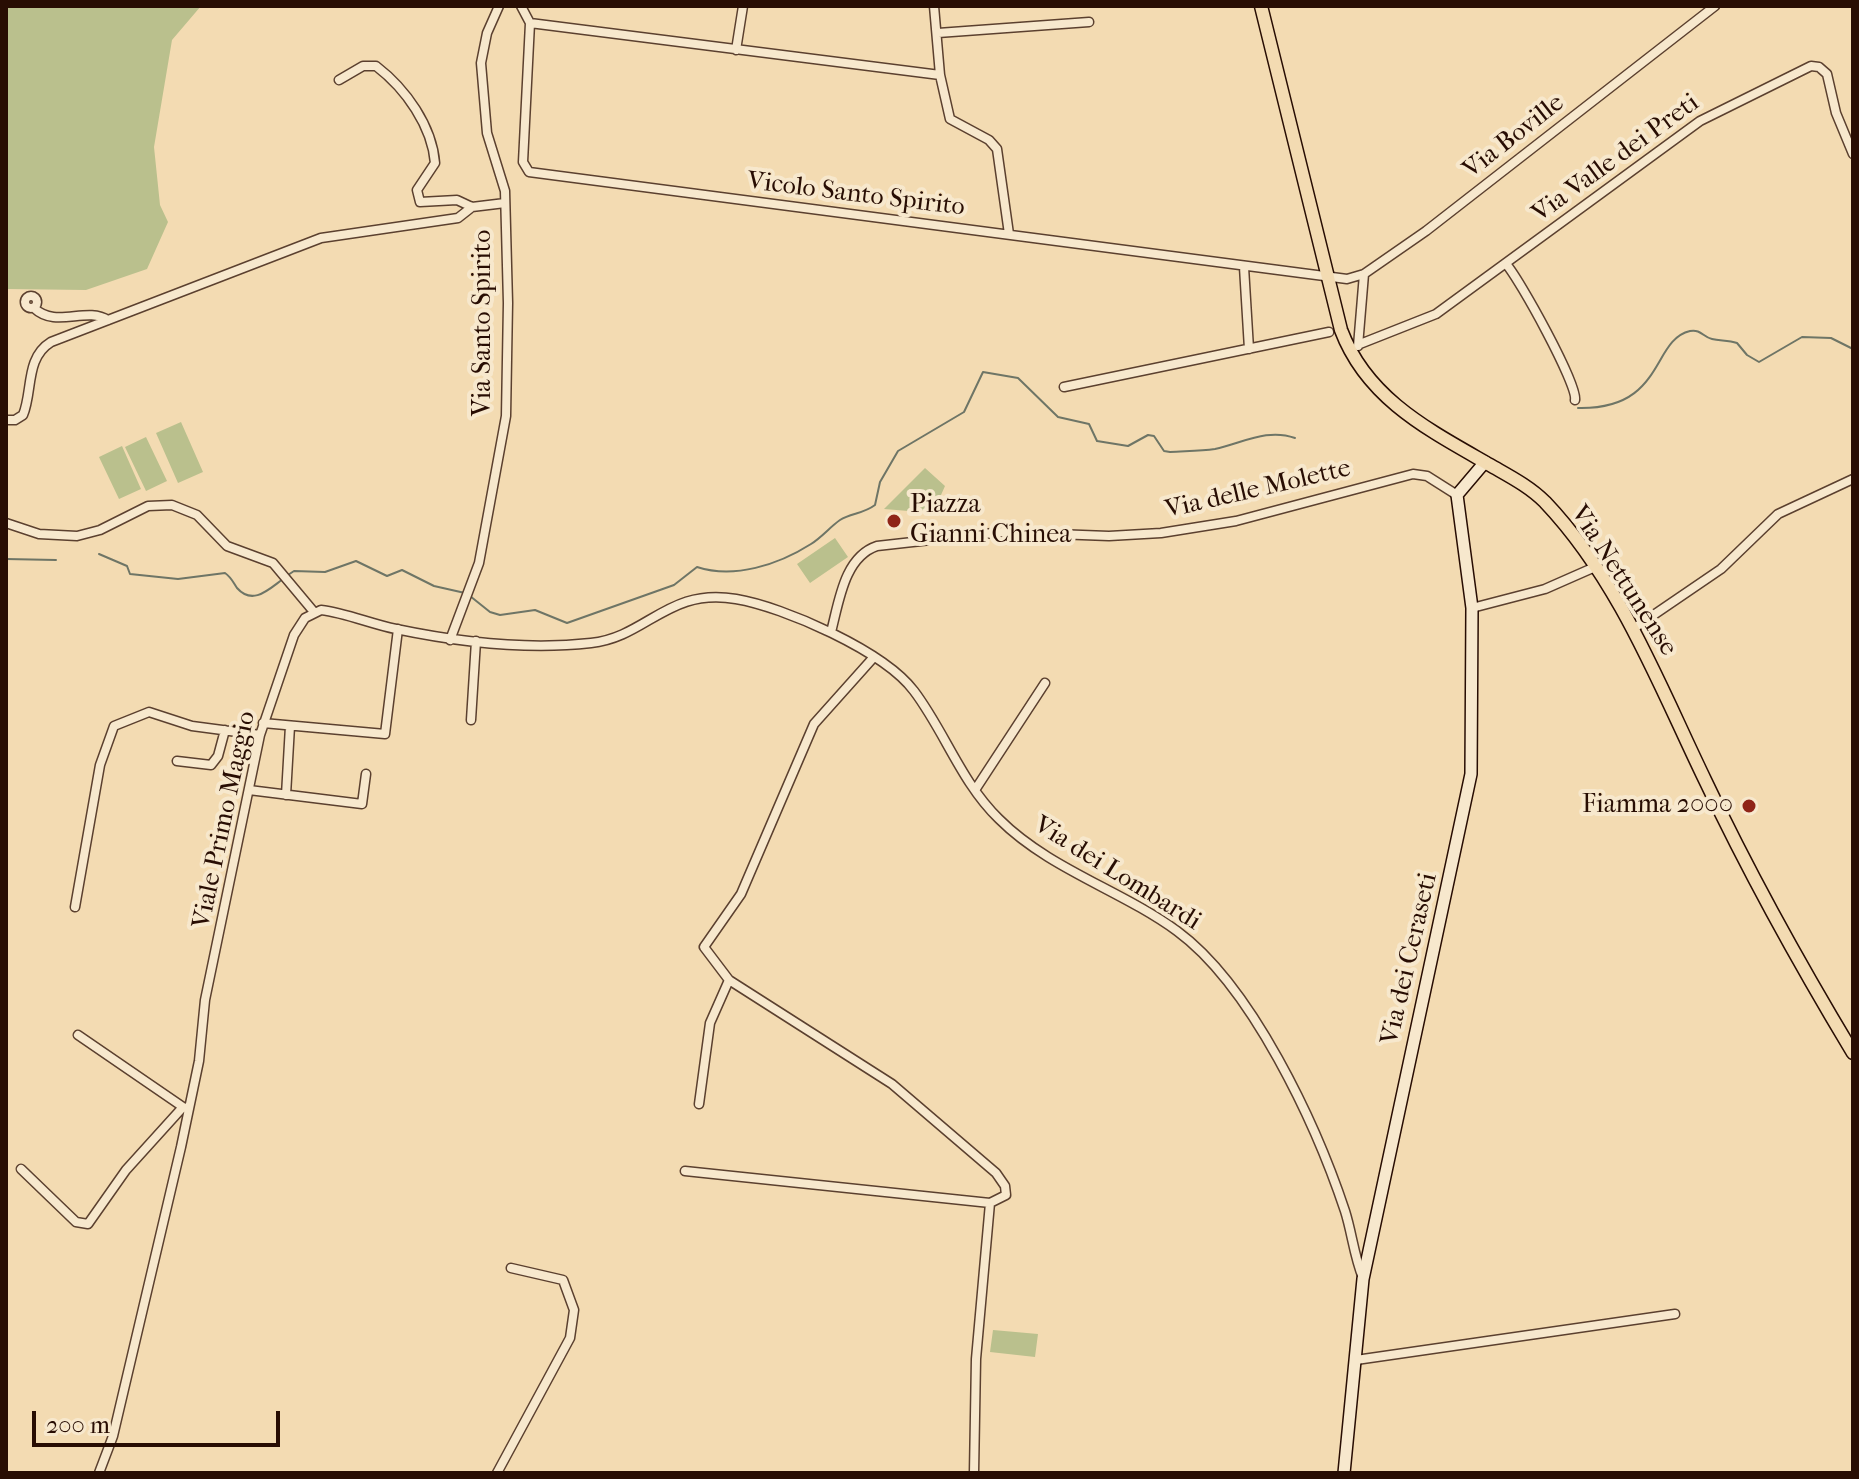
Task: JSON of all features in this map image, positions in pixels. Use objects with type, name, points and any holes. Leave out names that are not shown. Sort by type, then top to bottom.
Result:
[{"type":"main road","name":"Via Nettunense","points":[[1261,6],[1328,276],[1366,377],[1387,400],[1541,498],[1595,567],[1665,688],[1716,804],[1853,1053]]},
{"type":"street","name":"Via Santo Spirito","points":[[450,640],[482,552],[506,416],[508,296],[505,203],[503,180],[485,122],[481,63],[487,33],[499,6]]},
{"type":"street","points":[[521,6],[530,23],[940,75]]},
{"type":"street","points":[[736,50],[743,6]]},
{"type":"street","points":[[934,6],[940,75],[950,119],[987,138],[997,149],[1009,234]]},
{"type":"street","name":"Via Boville","points":[[1364,274],[1433,226],[1715,6]]},
{"type":"street","points":[[938,33],[1089,22]]},
{"type":"street","name":"Vicolo Santo Spirito","points":[[530,23],[523,162],[529,172],[1328,276]]},
{"type":"street","points":[[339,80],[365,65],[381,70],[425,122],[432,136],[435,166],[418,188],[417,198],[425,203],[457,200],[472,207]]},
{"type":"street","name":"Via Valle dei Preti","points":[[1355,348],[1432,316],[1506,264],[1631,168],[1700,121],[1811,66],[1819,67],[1827,74],[1836,113],[1853,154]]},
{"type":"street","points":[[6,420],[15,420],[24,412],[33,367],[42,348],[321,238],[458,218],[472,207],[505,203]]},
{"type":"street","points":[[1506,264],[1547,332],[1575,389],[1575,400]]},
{"type":"street","points":[[1244,267],[1249,349]]},
{"type":"street","points":[[1328,276],[1347,279],[1364,274],[1355,348]]},
{"type":"street","points":[[34,308],[43,314],[64,319],[99,316],[108,320]]},
{"type":"street","points":[[1064,387],[1329,332]]},
{"type":"street","points":[[1457,495],[1485,462]]},
{"type":"street","name":"Via delle Molette","points":[[831,632],[853,563],[861,553],[877,546],[993,532],[1109,536],[1161,533],[1236,521],[1413,474],[1427,476],[1457,495]]},
{"type":"street","points":[[1633,629],[1721,569],[1778,514],[1853,479]]},
{"type":"street","name":"Via dei Ceraseti","points":[[1344,1473],[1363,1279],[1470,783],[1474,739],[1472,608],[1457,495]]},
{"type":"street","points":[[6,523],[39,534],[77,536],[100,530],[148,506],[172,505],[197,515],[227,546],[267,560],[286,577],[314,612],[327,610],[450,640],[597,642],[622,634],[669,607],[709,597],[761,605],[831,632]]},
{"type":"street","points":[[1472,608],[1545,589],[1595,567]]},
{"type":"street","name":"Viale Primo Maggio","points":[[99,1473],[113,1436],[199,1061],[205,1000],[260,735],[294,635],[303,620],[314,612]]},
{"type":"street","points":[[263,723],[385,734],[398,629]]},
{"type":"street","name":"Via dei Lombardi","points":[[831,632],[898,674],[913,690],[975,790],[1012,831],[1086,880],[1170,926],[1196,947],[1225,978],[1265,1034],[1313,1135],[1344,1210],[1363,1279]]},
{"type":"street","points":[[471,720],[476,641]]},
{"type":"street","points":[[685,1171],[990,1203],[1006,1195],[1001,1179],[922,1106],[729,980],[704,949],[705,942],[741,894],[814,724],[873,658]]},
{"type":"street","points":[[975,790],[1045,683]]},
{"type":"street","points":[[75,907],[100,765],[114,726],[149,712],[192,726],[260,735]]},
{"type":"street","points":[[286,795],[290,726]]},
{"type":"street","points":[[177,761],[211,765],[217,759],[225,730]]},
{"type":"street","points":[[249,790],[362,804],[366,774]]},
{"type":"street","points":[[699,1104],[708,1032],[729,980]]},
{"type":"street","points":[[21,1169],[76,1222],[88,1224],[123,1173],[186,1108],[78,1035]]},
{"type":"street","points":[[974,1473],[976,1359],[990,1203]]},
{"type":"street","points":[[497,1473],[567,1346],[575,1314],[565,1282],[511,1268]]},
{"type":"street","points":[[1356,1360],[1675,1314]]},
{"type":"green space","points":[[6,6],[201,6],[172,40],[154,147],[160,205],[168,222],[147,269],[86,290],[6,289]]},
{"type":"green space","points":[[181,422],[203,472],[178,483],[156,433]]},
{"type":"green space","points":[[146,437],[167,481],[146,491],[125,447]]},
{"type":"green space","points":[[122,446],[141,489],[119,499],[99,457]]},
{"type":"green space","points":[[925,468],[945,486],[933,513],[884,509]]},
{"type":"green space","points":[[835,538],[848,557],[810,583],[797,564]]},
{"type":"green space","points":[[993,1330],[1038,1334],[1035,1357],[990,1352]]},
{"type":"waterway","points":[[1578,408],[1606,406],[1627,398],[1652,374],[1668,347],[1690,331],[1737,343],[1747,355],[1759,362],[1802,337],[1831,338],[1853,349]]},
{"type":"waterway","points":[[470,596],[490,612],[500,615],[535,610],[567,623],[674,585],[697,567],[741,571],[784,558],[811,544],[840,520],[875,505],[880,482],[898,451],[964,412],[983,372],[1018,378],[1058,417],[1089,424],[1097,441],[1128,446],[1148,435],[1154,436],[1164,451],[1170,452],[1215,449],[1265,436],[1295,438]]},
{"type":"waterway","points":[[99,554],[127,566],[130,574],[178,579],[225,573],[237,588],[249,596],[261,594],[283,579]]},
{"type":"waterway","points":[[6,559],[56,560]]},
{"type":"waterway","points":[[288,575],[294,571],[325,572],[356,561],[387,576],[402,570],[434,586],[465,593]]},
{"type":"place","name":"Piazza Gianni Chinea","points":[[894,521]]},
{"type":"place","name":"Fiamma 2000","points":[[1749,806]]}]
